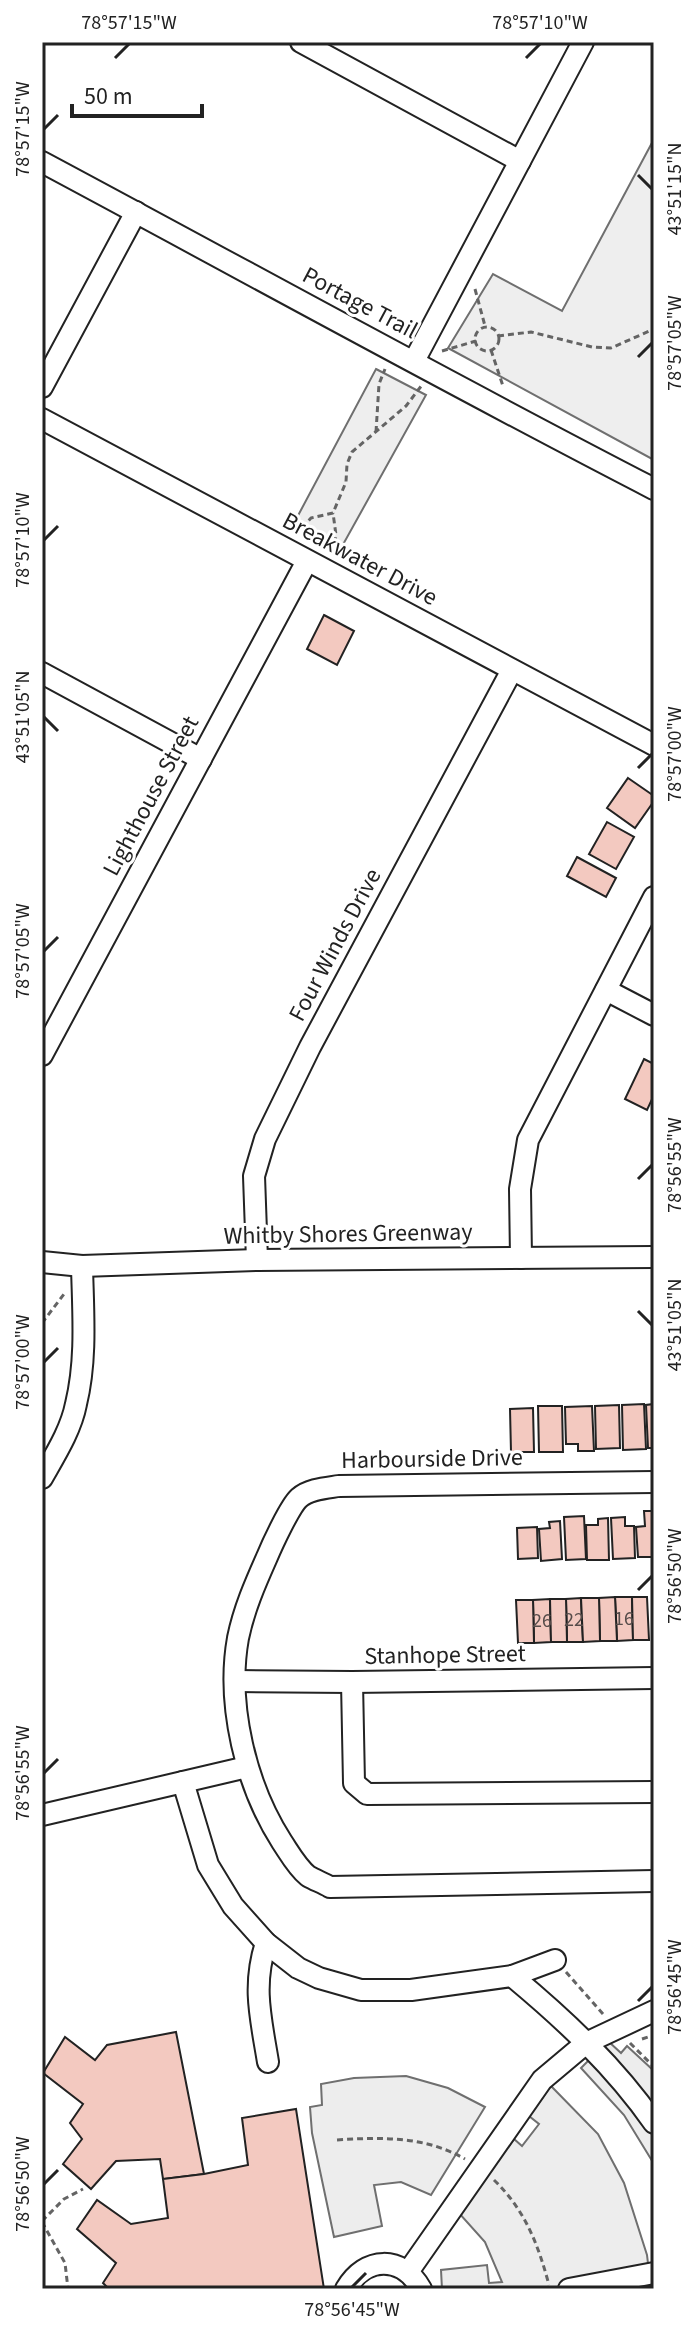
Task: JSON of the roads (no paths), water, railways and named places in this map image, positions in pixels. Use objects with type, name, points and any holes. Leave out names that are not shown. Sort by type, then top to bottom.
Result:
[{"type":"street","points":[[414,361],[583,42]]},
{"type":"street","points":[[313,45],[520,161]]},
{"type":"street","name":"Portage Trail","points":[[42,162],[654,489]]},
{"type":"street","points":[[42,387],[136,212]]},
{"type":"street","name":"Breakwater Drive","points":[[42,419],[654,745]]},
{"type":"street","name":"Lighthouse Street","points":[[42,1055],[307,561]]},
{"type":"street","name":"Four Winds Drive","points":[[257,1260],[254,1176],[265,1139],[310,1047],[512,670]]},
{"type":"street","points":[[42,673],[201,759]]},
{"type":"street","points":[[521,1258],[520,1189],[528,1140],[654,897]]},
{"type":"street","points":[[606,990],[654,1015]]},
{"type":"street","name":"Whitby Shores Greenway","points":[[42,1262],[82,1266],[257,1260],[654,1257]]},
{"type":"street","points":[[42,1478],[62,1442],[76,1407],[83,1341],[82,1266]]},
{"type":"street","name":"Harbourside Drive","points":[[654,1482],[339,1486],[316,1489],[298,1498],[246,1606],[238,1641],[237,1681],[238,1723],[247,1767],[262,1809],[295,1862],[309,1876],[330,1887],[654,1881]]},
{"type":"street","name":"Stanhope Street","points":[[237,1681],[654,1678]]},
{"type":"street","points":[[352,1682],[354,1783],[367,1794],[654,1792]]},
{"type":"street","points":[[42,1815],[247,1767]]},
{"type":"street","points":[[183,1782],[208,1865],[233,1906],[266,1943],[298,1968],[319,1978],[361,1990],[411,1990],[512,1976],[555,1960]]},
{"type":"street","points":[[266,1943],[260,1961],[257,1993],[268,2062]]},
{"type":"street","points":[[512,1976],[628,2085],[654,2123]]},
{"type":"street","points":[[408,2272],[542,2080],[586,2043],[654,2011]]},
{"type":"street","points":[[346,2289],[352,2278],[373,2265],[388,2264],[408,2272],[421,2289]]},
{"type":"street","points":[[569,2289],[654,2273]]}]
